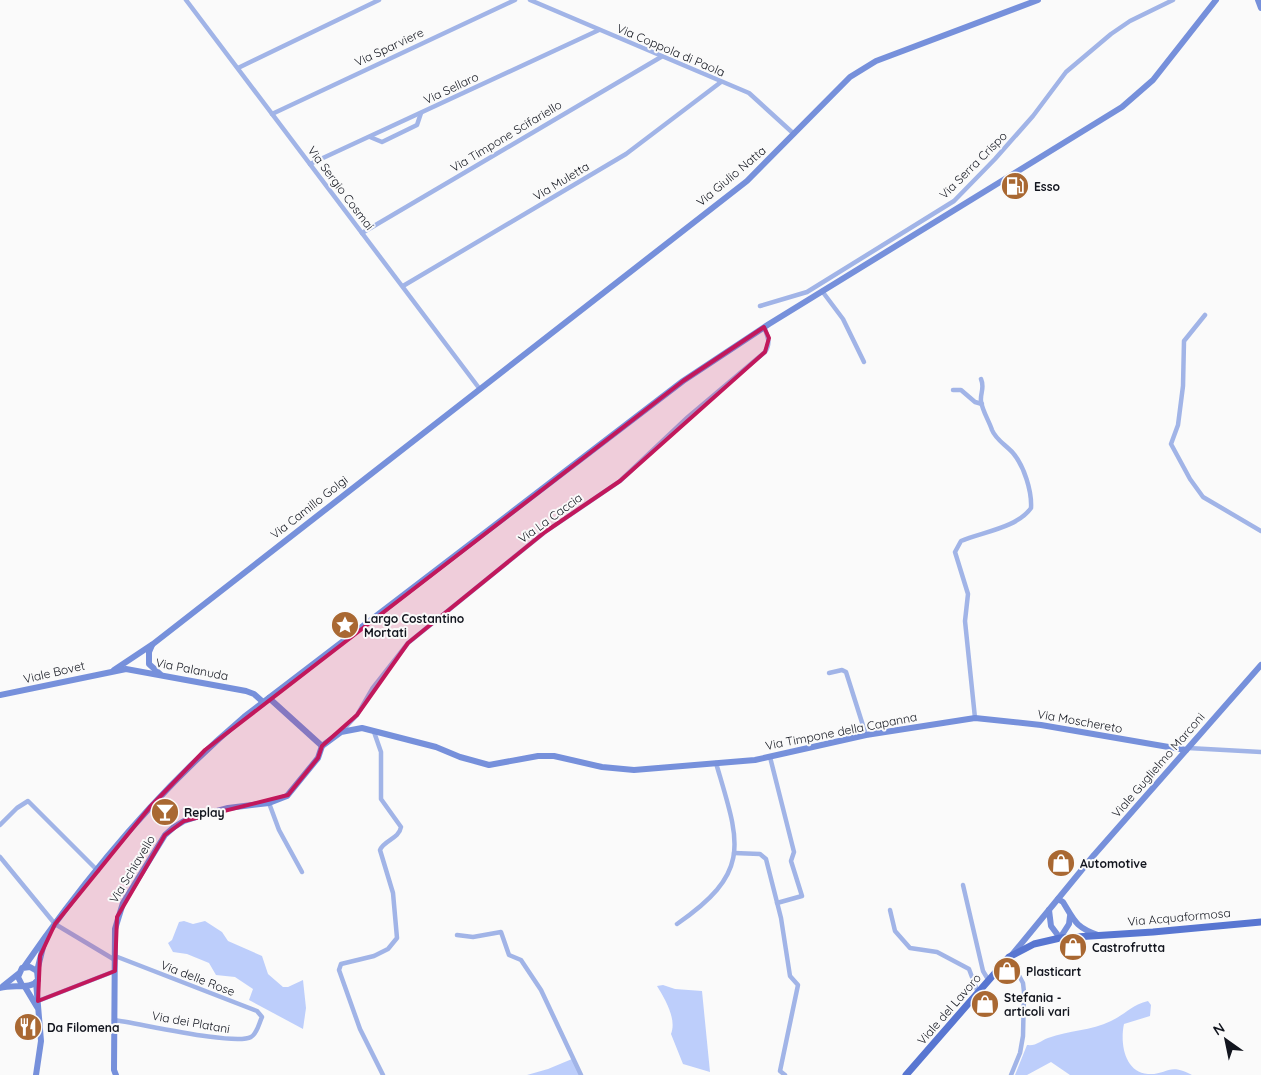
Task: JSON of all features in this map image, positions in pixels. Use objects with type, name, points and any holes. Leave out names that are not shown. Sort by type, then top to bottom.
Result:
[{"type":"main road","name":"Via Acquaformosa","points":[[1010,957],[1034,944],[1060,938],[1261,922]]},
{"type":"main road","name":"Viale del Lavoro","points":[[906,1075],[1010,957]]},
{"type":"street","name":"Via Sergio Cosmai","points":[[186,0],[479,388]]},
{"type":"street","points":[[238,68],[379,0]]},
{"type":"street","name":"Via Sparviere","points":[[272,114],[515,0]]},
{"type":"street","name":"Via Coppola di Paola","points":[[530,0],[749,93],[794,134]]},
{"type":"street","name":"Via Giulio Natta","points":[[479,388],[747,180],[840,85],[861,69],[1038,0]]},
{"type":"street","name":"Via Serra Crispo","points":[[760,306],[807,292],[954,201],[995,160],[1033,116],[1066,72],[1111,34],[1130,21],[1173,0]]},
{"type":"street","points":[[0,989],[24,967],[55,924],[176,779],[205,750],[263,702],[683,381],[764,327],[1122,107],[1153,80],[1216,0]]},
{"type":"street","points":[[1258,0],[1261,8]]},
{"type":"street","name":"Via Sellaro","points":[[310,164],[599,30]]},
{"type":"street","name":"Via Timpone Scifariello","points":[[362,233],[660,56]]},
{"type":"street","name":"Via Muletta","points":[[403,286],[626,154],[721,82]]},
{"type":"street","points":[[370,137],[382,142],[417,125],[421,113]]},
{"type":"street","points":[[822,291],[843,319],[864,362]]},
{"type":"street","points":[[1205,315],[1184,341],[1183,386],[1178,425],[1171,441],[1190,478],[1203,497],[1261,531]]},
{"type":"street","name":"Via La Caccia","points":[[341,732],[357,715],[372,689],[408,643],[545,532],[620,482],[688,417],[765,352],[769,346],[769,338],[764,327]]},
{"type":"street","points":[[972,718],[965,621],[968,594],[954,552],[961,541],[1001,527],[1021,517],[1031,508],[1027,482],[1016,457],[998,439],[982,404],[984,386],[982,379]]},
{"type":"street","name":"Via Camillo Golgi","points":[[114,670],[153,644],[479,388]]},
{"type":"street","points":[[953,390],[961,390],[975,402],[982,404]]},
{"type":"street","points":[[153,644],[149,652],[150,664],[161,675]]},
{"type":"street","name":"Viale Guglielmo Marconi","points":[[1010,957],[1261,665]]},
{"type":"street","name":"Via Palanuda","points":[[114,670],[137,669],[246,691],[254,694],[263,702]]},
{"type":"street","name":"Viale Bovet","points":[[0,695],[114,670]]},
{"type":"street","points":[[829,673],[842,670],[846,672],[866,735]]},
{"type":"street","points":[[269,698],[322,746],[341,732],[362,728],[374,732],[381,752],[381,799],[401,828],[398,834],[383,844],[380,850],[393,894],[397,938],[382,953],[341,964],[339,970],[360,1029],[383,1075]]},
{"type":"street","name":"Via Timpone della Capanna","points":[[374,732],[427,744],[460,757],[489,765],[538,756],[554,756],[602,767],[634,770],[770,757],[866,735],[972,718]]},
{"type":"street","name":"Via Moschereto","points":[[972,718],[1041,725],[1187,749]]},
{"type":"street","name":"Via Schiavello","points":[[116,1075],[114,1020],[115,929],[123,904],[165,835],[184,821],[228,808],[269,802],[287,796],[318,758],[322,746]]},
{"type":"street","points":[[1187,749],[1261,752]]},
{"type":"street","points":[[770,757],[794,852],[791,861],[802,896],[777,903]]},
{"type":"street","points":[[677,924],[722,886],[728,877],[734,853],[734,827],[716,763]]},
{"type":"street","points":[[0,825],[17,808],[28,801],[98,871]]},
{"type":"street","points":[[269,802],[279,830],[302,872]]},
{"type":"street","points":[[734,853],[760,854],[766,859],[777,903],[790,976],[798,985],[780,1071],[785,1075]]},
{"type":"street","points":[[0,857],[55,924],[115,958]]},
{"type":"street","points":[[1064,904],[1073,882]]},
{"type":"street","points":[[963,885],[983,971],[989,981]]},
{"type":"street","points":[[1058,899],[1064,904],[1070,916],[1086,930],[1099,935]]},
{"type":"street","points":[[890,910],[895,932],[900,940],[910,948],[937,952],[969,968],[978,993]]},
{"type":"street","points":[[1049,910],[1051,926],[1060,938],[1069,924],[1070,916]]},
{"type":"street","points":[[457,934],[473,937],[501,932],[509,955],[521,960],[541,990],[581,1075]]},
{"type":"street","points":[[36,1075],[41,1041],[36,982],[45,940]]},
{"type":"street","points":[[1010,957],[1023,983],[1024,992],[1023,1036],[1020,1053],[1011,1075]]},
{"type":"street","name":"Via delle Rose","points":[[115,958],[257,1011],[262,1017],[258,1026]]},
{"type":"street","points":[[24,967],[30,966],[37,971]]},
{"type":"street","points":[[38,1001],[115,971]]},
{"type":"street","points":[[18,974],[18,980],[32,994],[38,1010]]},
{"type":"street","points":[[0,989],[11,985],[32,986],[36,982]]},
{"type":"street","name":"Via dei Platani","points":[[114,1020],[224,1040],[246,1039],[254,1035],[258,1026]]},
{"type":"highlighted area","points":[[764,327],[769,338],[765,352],[620,481],[545,532],[408,643],[357,715],[322,746],[318,758],[288,795],[184,821],[165,835],[117,917],[115,971],[38,1001],[40,956],[55,924],[150,807],[205,750],[683,381]]},
{"type":"shaded area","points":[[184,921],[193,924],[205,921],[222,932],[228,941],[262,956],[268,974],[283,987],[288,987],[303,980],[306,1008],[303,1029],[249,1000],[253,989],[235,977],[216,975],[209,963],[187,954],[173,952],[168,943],[172,940],[179,922]]},
{"type":"shaded area","points":[[663,985],[675,989],[702,991],[710,1072],[683,1064],[671,1034],[672,1022],[669,1009],[657,986]]},
{"type":"shaded area","points":[[1148,1001],[1151,1005],[1150,1016],[1124,1024],[1124,1047],[1129,1062],[1140,1072],[1148,1074],[1173,1069],[1192,1075],[1070,1075],[1051,1062],[1027,1075],[1015,1075],[1027,1045],[1036,1044],[1056,1035],[1103,1024]]},
{"type":"shaded area","points":[[572,1059],[580,1075],[527,1075],[548,1069]]},
{"type":"place","name":"Esso","points":[[1015,186]]},
{"type":"place","name":"Largo Costantino Mortati","points":[[345,625]]},
{"type":"place","name":"Replay","points":[[165,812]]},
{"type":"place","name":"Automotive","points":[[1061,863]]},
{"type":"place","name":"Castrofrutta","points":[[1073,947]]},
{"type":"place","name":"Plasticart","points":[[1007,971]]},
{"type":"place","name":"Stefania - articoli vari","points":[[985,1004]]},
{"type":"place","name":"Da Filomena","points":[[28,1027]]}]
